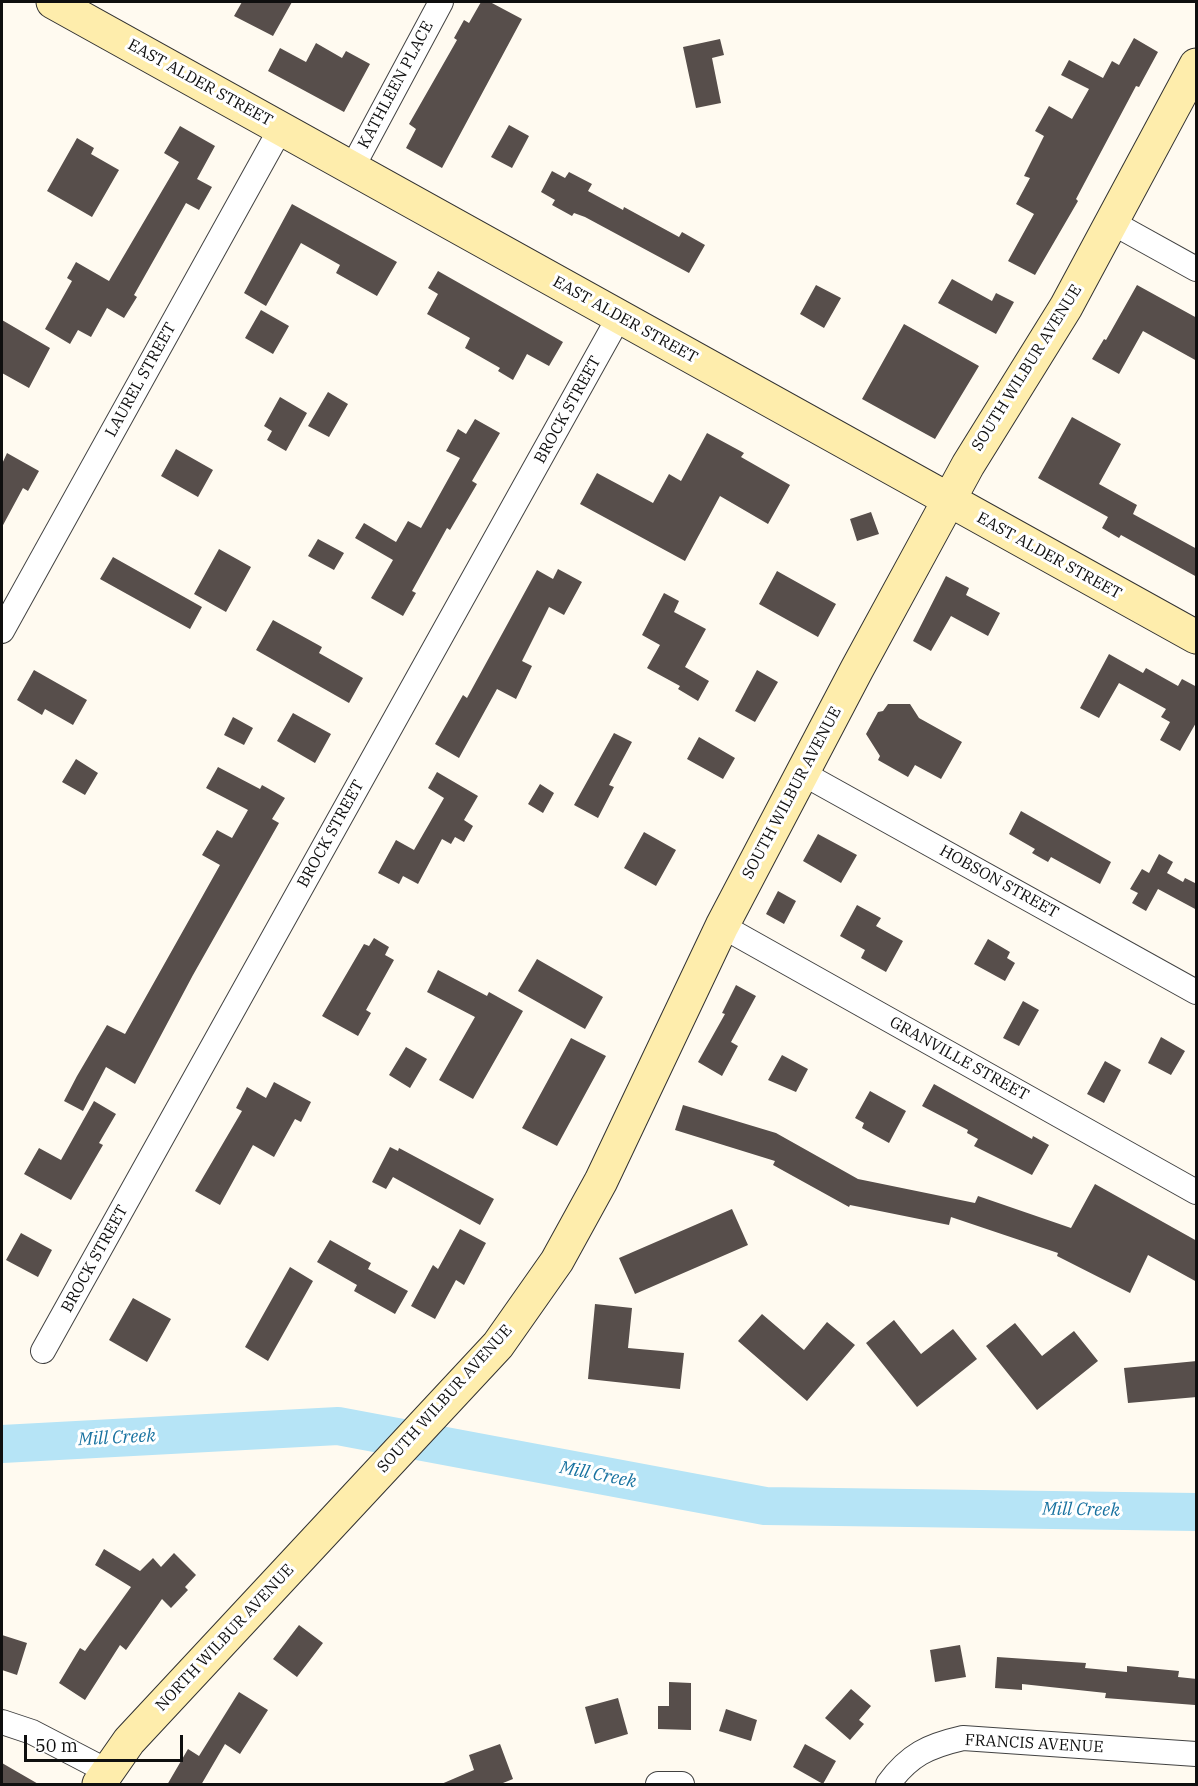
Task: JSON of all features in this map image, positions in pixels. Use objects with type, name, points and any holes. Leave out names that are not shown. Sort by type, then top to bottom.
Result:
[{"type":"main road","name":"EAST ALDER STREET","points":[[53,2],[1197,638]]},
{"type":"main road","name":"SOUTH WILBUR AVENUE","points":[[356,1496],[498,1345],[530,1303],[582,1220],[722,926],[802,773],[948,500],[982,441],[1051,334],[1197,65]]},
{"type":"main road","name":"NORTH WILBUR AVENUE","points":[[103,1778],[129,1741],[356,1496]]},
{"type":"street","name":"KATHLEEN PLACE","points":[[351,168],[441,2]]},
{"type":"street","name":"LAUREL STREET","points":[[2,631],[281,128]]},
{"type":"street","points":[[1113,223],[1197,269]]},
{"type":"street","name":"BROCK STREET","points":[[43,1351],[620,317]]},
{"type":"street","name":"HOBSON STREET","points":[[802,773],[1197,992]]},
{"type":"street","name":"GRANVILLE STREET","points":[[722,926],[1197,1192]]},
{"type":"street","points":[[2,1722],[32,1732],[103,1778]]},
{"type":"street","name":"FRANCIS AVENUE","points":[[888,1785],[910,1759],[942,1743],[963,1738],[1197,1754]]},
{"type":"street","points":[[658,1785],[682,1785]]},
{"type":"building","points":[[242,2],[292,2],[273,36],[234,16]]},
{"type":"building","points":[[481,2],[490,2],[522,19],[442,168],[406,148],[416,129],[409,124],[457,40],[454,38],[464,20],[469,23]]},
{"type":"building","points":[[1134,38],[1158,52],[1139,87],[1136,86],[1076,199],[1078,201],[1035,275],[1008,261],[1034,214],[1016,204],[1030,178],[1024,176],[1044,136],[1035,131],[1049,106],[1072,119],[1089,89],[1061,75],[1069,60],[1103,78],[1112,61],[1119,65]]},
{"type":"building","points":[[720,39],[724,55],[712,58],[721,103],[696,108],[683,47]]},
{"type":"building","points":[[316,43],[342,58],[346,51],[370,64],[344,112],[268,71],[280,48],[306,62]]},
{"type":"building","points":[[509,125],[529,136],[512,168],[491,157]]},
{"type":"building","points":[[180,126],[215,146],[197,179],[212,187],[199,210],[186,203],[134,295],[137,297],[124,318],[107,308],[91,337],[78,330],[70,344],[45,329],[72,281],[67,278],[76,262],[109,281],[179,162],[164,153]]},
{"type":"building","points":[[77,138],[94,148],[91,154],[119,170],[92,217],[47,191]]},
{"type":"building","points":[[552,171],[565,178],[569,172],[592,184],[588,191],[623,210],[624,207],[679,237],[682,232],[705,245],[689,273],[585,217],[574,213],[572,216],[552,205],[555,200],[541,192]]},
{"type":"building","points":[[292,204],[397,262],[377,296],[336,273],[340,265],[301,243],[266,306],[244,293]]},
{"type":"building","points":[[438,271],[563,342],[549,366],[527,354],[513,380],[498,371],[500,368],[465,348],[470,338],[427,314],[438,294],[428,288]]},
{"type":"building","points":[[952,279],[992,301],[996,293],[1014,302],[996,334],[938,303]]},
{"type":"building","points":[[816,285],[841,298],[824,328],[800,314]]},
{"type":"building","points":[[1137,285],[1197,318],[1197,361],[1143,331],[1119,374],[1092,359],[1104,339],[1106,340]]},
{"type":"building","points":[[261,310],[289,326],[273,354],[245,338]]},
{"type":"building","points":[[2,320],[50,348],[29,388],[2,373]]},
{"type":"building","points":[[904,324],[979,366],[935,439],[862,399]]},
{"type":"building","points":[[328,392],[348,404],[329,437],[308,426]]},
{"type":"building","points":[[280,397],[307,413],[286,451],[267,440],[272,431],[264,426]]},
{"type":"building","points":[[1072,417],[1121,444],[1099,484],[1137,505],[1133,514],[1197,549],[1197,577],[1121,535],[1119,538],[1102,528],[1108,517],[1038,478]]},
{"type":"building","points":[[475,419],[500,433],[472,481],[477,484],[450,530],[447,528],[412,591],[416,593],[403,616],[371,598],[393,560],[355,538],[364,523],[396,542],[408,521],[421,528],[460,458],[446,451],[458,429],[466,434]]},
{"type":"building","points":[[707,433],[744,453],[741,457],[790,485],[768,524],[720,496],[685,561],[580,504],[597,473],[653,503],[669,474],[681,481]]},
{"type":"building","points":[[176,449],[213,470],[198,497],[161,476]]},
{"type":"building","points":[[7,453],[39,471],[28,491],[23,488],[2,527],[2,464]]},
{"type":"building","points":[[871,512],[879,534],[857,541],[850,519]]},
{"type":"building","points":[[318,539],[344,553],[334,570],[308,556]]},
{"type":"building","points":[[219,549],[251,567],[226,612],[194,594]]},
{"type":"building","points":[[113,557],[202,607],[190,629],[100,579]]},
{"type":"building","points":[[558,569],[582,582],[564,615],[549,607],[522,661],[532,666],[516,699],[497,689],[459,758],[435,744],[463,695],[467,698],[537,570],[553,579]]},
{"type":"building","points":[[777,571],[836,604],[818,637],[759,604]]},
{"type":"building","points":[[946,576],[969,588],[966,595],[1000,613],[988,636],[951,616],[931,651],[913,641]]},
{"type":"building","points":[[664,593],[679,601],[674,612],[706,629],[685,667],[709,681],[698,701],[678,689],[680,686],[647,668],[660,645],[642,635]]},
{"type":"building","points":[[273,620],[322,647],[319,653],[363,678],[349,703],[256,650]]},
{"type":"building","points":[[1109,654],[1143,673],[1146,668],[1178,686],[1182,679],[1197,687],[1197,721],[1180,751],[1160,740],[1170,722],[1161,717],[1166,709],[1119,683],[1099,718],[1080,708]]},
{"type":"building","points":[[34,670],[87,700],[73,725],[45,709],[42,715],[17,700]]},
{"type":"building","points":[[757,670],[778,682],[755,722],[735,711]]},
{"type":"building","points":[[888,704],[910,704],[919,718],[962,742],[941,779],[915,765],[908,777],[878,760],[880,756],[866,734],[878,712],[883,711]]},
{"type":"building","points":[[293,713],[331,734],[315,763],[277,741]]},
{"type":"building","points":[[233,717],[253,728],[244,745],[224,735]]},
{"type":"building","points":[[614,733],[632,742],[609,785],[614,787],[598,818],[574,805]]},
{"type":"building","points":[[699,737],[735,758],[723,779],[687,759]]},
{"type":"building","points":[[76,759],[98,773],[85,795],[62,782]]},
{"type":"building","points":[[218,767],[260,789],[262,785],[285,798],[272,819],[279,823],[193,975],[135,1084],[106,1067],[83,1111],[64,1101],[77,1076],[107,1025],[125,1034],[220,865],[202,855],[217,830],[232,838],[248,810],[206,788]]},
{"type":"building","points":[[437,772],[478,796],[464,820],[473,826],[464,842],[455,837],[451,844],[442,839],[418,884],[403,876],[399,884],[378,873],[396,840],[414,850],[444,798],[428,788]]},
{"type":"building","points":[[540,784],[554,793],[543,813],[528,804]]},
{"type":"building","points":[[1021,811],[1111,862],[1100,884],[1051,857],[1048,862],[1032,853],[1035,849],[1009,834]]},
{"type":"building","points":[[644,832],[676,850],[656,886],[624,868]]},
{"type":"building","points":[[818,834],[857,855],[841,883],[803,861]]},
{"type":"building","points":[[1159,854],[1173,862],[1167,873],[1183,882],[1185,878],[1197,884],[1197,910],[1158,889],[1146,911],[1132,903],[1138,893],[1130,889],[1142,869],[1149,873]]},
{"type":"building","points":[[778,891],[796,901],[784,924],[766,914]]},
{"type":"building","points":[[857,905],[881,918],[876,926],[903,941],[886,972],[861,958],[865,950],[840,936]]},
{"type":"building","points":[[374,938],[389,947],[385,955],[394,960],[366,1010],[371,1013],[358,1036],[322,1016],[364,944],[369,946]]},
{"type":"building","points":[[988,939],[1010,952],[1007,958],[1015,963],[1005,981],[974,964]]},
{"type":"building","points":[[537,959],[603,997],[585,1029],[518,991]]},
{"type":"building","points":[[438,970],[487,996],[489,992],[523,1011],[473,1099],[439,1080],[475,1017],[427,992]]},
{"type":"building","points":[[736,985],[756,996],[731,1042],[738,1046],[722,1076],[698,1062],[725,1014],[722,1013]]},
{"type":"building","points":[[1023,1001],[1039,1010],[1019,1046],[1003,1038]]},
{"type":"building","points":[[1161,1037],[1185,1051],[1171,1075],[1148,1063]]},
{"type":"building","points":[[571,1038],[606,1056],[557,1146],[522,1128]]},
{"type":"building","points":[[406,1047],[427,1059],[410,1088],[389,1075]]},
{"type":"building","points":[[782,1055],[808,1069],[796,1092],[768,1080]]},
{"type":"building","points":[[1105,1061],[1121,1070],[1104,1103],[1087,1094]]},
{"type":"building","points":[[274,1082],[311,1102],[301,1122],[295,1119],[274,1157],[253,1145],[220,1205],[195,1191],[242,1111],[236,1108],[247,1087],[266,1098]]},
{"type":"building","points":[[934,1084],[1032,1139],[1033,1136],[1049,1145],[1032,1175],[974,1146],[978,1139],[967,1133],[968,1130],[922,1106]]},
{"type":"building","points":[[870,1091],[906,1111],[889,1143],[862,1128],[864,1123],[855,1118]]},
{"type":"building","points":[[94,1101],[116,1114],[99,1143],[103,1145],[71,1200],[24,1174],[39,1148],[61,1160]]},
{"type":"building","points":[[683,1105],[776,1133],[858,1179],[975,1203],[978,1196],[1071,1228],[1095,1184],[1197,1241],[1197,1282],[1148,1255],[1130,1293],[1057,1256],[1058,1253],[951,1217],[949,1225],[850,1205],[849,1207],[773,1165],[775,1161],[675,1130]]},
{"type":"building","points":[[390,1147],[398,1151],[399,1148],[494,1199],[480,1225],[393,1177],[386,1189],[372,1182]]},
{"type":"building","points":[[732,1209],[748,1245],[635,1294],[619,1258]]},
{"type":"building","points":[[460,1229],[486,1243],[464,1285],[456,1280],[435,1319],[411,1306],[433,1265],[438,1269]]},
{"type":"building","points":[[21,1233],[52,1250],[38,1277],[6,1260]]},
{"type":"building","points":[[330,1240],[371,1263],[368,1269],[408,1291],[395,1314],[354,1291],[357,1285],[317,1262]]},
{"type":"building","points":[[290,1267],[313,1281],[268,1361],[245,1347]]},
{"type":"building","points":[[133,1298],[171,1319],[147,1362],[109,1340]]},
{"type":"building","points":[[595,1304],[632,1308],[628,1348],[684,1353],[680,1389],[588,1379]]},
{"type":"building","points":[[762,1314],[804,1350],[827,1322],[855,1345],[807,1401],[738,1341]]},
{"type":"building","points":[[894,1320],[921,1354],[953,1329],[977,1359],[917,1407],[866,1343]]},
{"type":"building","points":[[1015,1323],[1042,1356],[1074,1331],[1098,1361],[1037,1410],[986,1346]]},
{"type":"building","points":[[1197,1361],[1197,1397],[1128,1403],[1124,1368]]},
{"type":"building","points":[[104,1549],[140,1571],[153,1558],[161,1567],[174,1553],[196,1575],[185,1587],[188,1590],[171,1608],[162,1599],[126,1650],[120,1645],[85,1700],[59,1683],[80,1648],[85,1651],[131,1587],[95,1565]]},
{"type":"building","points":[[299,1625],[323,1643],[297,1677],[273,1659]]},
{"type":"building","points":[[2,1635],[27,1643],[17,1675],[2,1670]]},
{"type":"building","points":[[960,1645],[966,1677],[935,1682],[930,1650]]},
{"type":"building","points":[[997,1657],[1086,1663],[1085,1668],[1127,1672],[1127,1666],[1179,1671],[1178,1677],[1197,1679],[1195,1705],[1105,1698],[1106,1693],[1022,1684],[1022,1690],[995,1688]]},
{"type":"building","points":[[669,1682],[691,1683],[691,1730],[658,1729],[658,1706],[669,1706]]},
{"type":"building","points":[[851,1689],[871,1706],[859,1720],[864,1724],[850,1740],[825,1718]]},
{"type":"building","points":[[239,1692],[268,1710],[240,1754],[225,1744],[201,1785],[167,1785],[188,1749],[199,1756]]},
{"type":"building","points":[[618,1698],[628,1734],[595,1744],[585,1707]]},
{"type":"building","points":[[726,1709],[757,1720],[751,1741],[719,1731]]},
{"type":"building","points":[[500,1744],[513,1779],[498,1785],[439,1785],[474,1770],[469,1755]]},
{"type":"building","points":[[805,1744],[836,1761],[823,1784],[793,1767]]},
{"type":"building","points":[[2,1763],[40,1785],[2,1785]]},
{"type":"waterway","name":"Mill Creek","points":[[2,1444],[338,1426],[765,1506],[1196,1512]]}]
